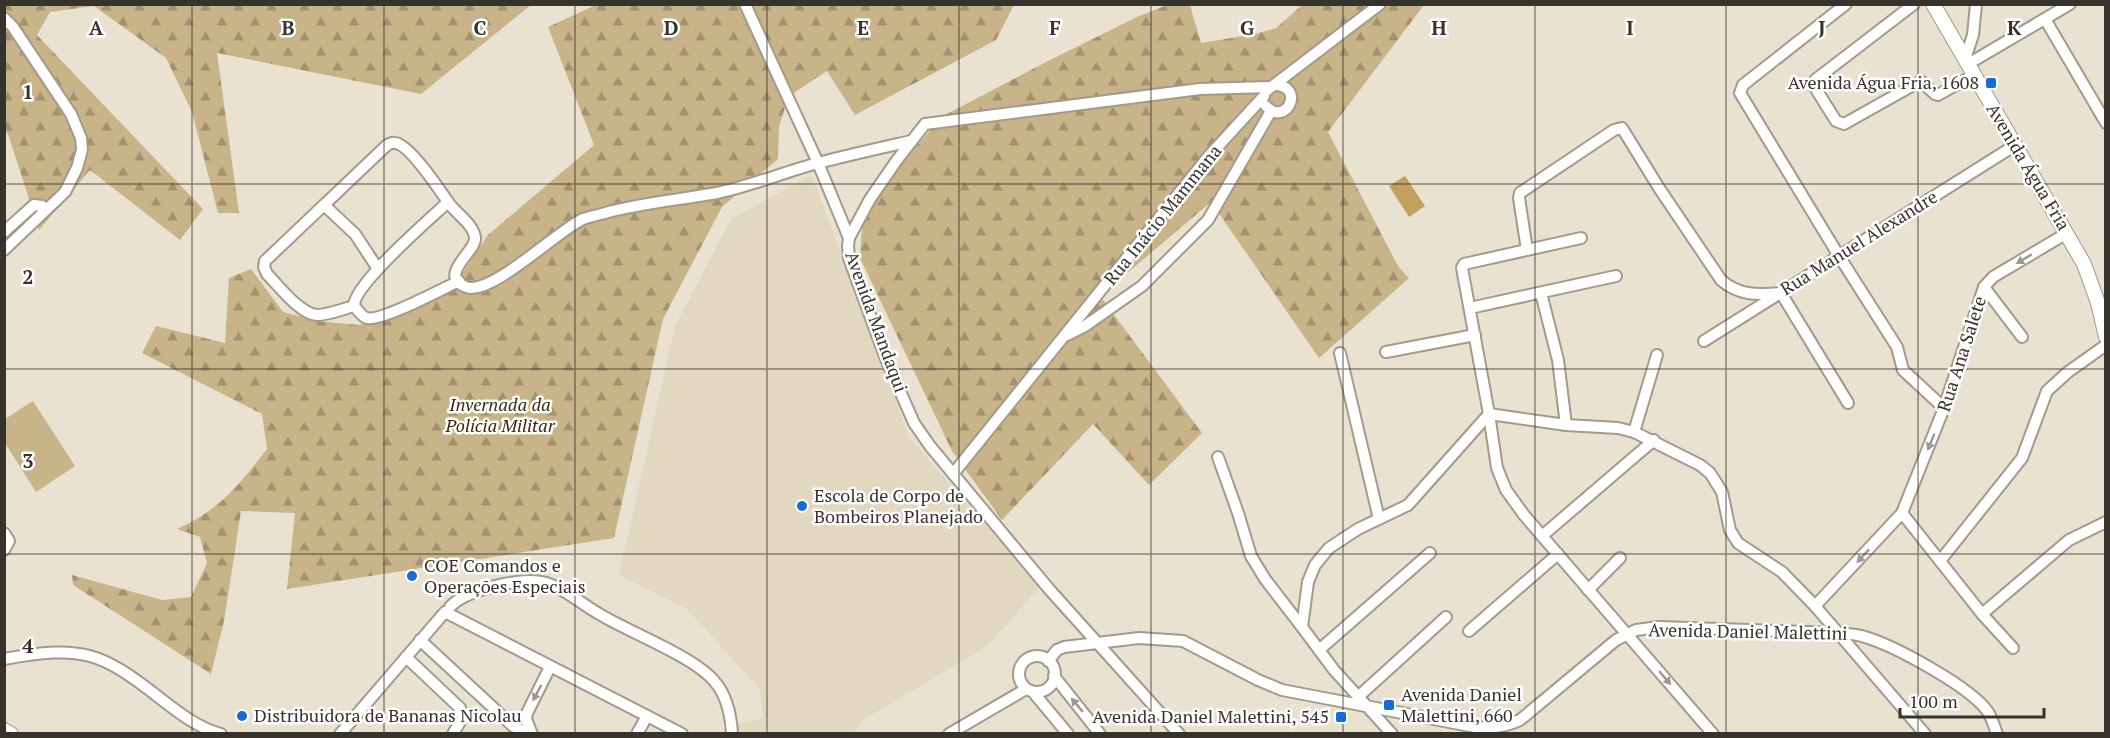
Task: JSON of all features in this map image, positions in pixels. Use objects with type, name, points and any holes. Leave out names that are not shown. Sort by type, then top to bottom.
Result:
[{"type":"main road","name":"Avenida Água Fria","points":[[1933,4],[2014,146],[2067,233],[2091,281],[2106,337]]},
{"type":"main road","points":[[4,730],[11,734]]},
{"type":"street","points":[[745,4],[818,163],[849,238]]},
{"type":"street","points":[[1271,111],[1266,107],[1270,90],[1380,4]]},
{"type":"street","points":[[1846,4],[1743,85],[1740,93],[1897,347],[1903,370],[1944,408]]},
{"type":"street","points":[[1914,4],[1815,80],[1814,86],[1836,121],[1844,124],[1919,82],[1938,95],[1969,66],[2070,4]]},
{"type":"street","points":[[1969,66],[1976,4]]},
{"type":"street","points":[[4,18],[13,27],[64,101],[78,127],[81,138],[81,157],[71,182],[61,196],[4,250]]},
{"type":"street","points":[[2045,19],[2106,123]]},
{"type":"street","name":"Rua Inácio Mammana","points":[[953,474],[1064,336],[1208,157],[1270,90],[1285,87],[1291,96],[1289,106],[1281,112],[1271,111],[1208,220],[1142,286],[1085,327],[1064,336]]},
{"type":"street","name":"Avenida Mandaqui","points":[[1098,643],[1049,589],[953,474],[915,423],[896,381],[849,258],[849,238],[870,199],[925,124],[1200,89],[1270,90]]},
{"type":"street","points":[[1527,250],[1519,198],[1524,190],[1619,128],[1625,132],[1659,188],[1721,280],[1736,291],[1747,294],[1781,293],[1848,403]]},
{"type":"street","points":[[354,306],[318,315],[308,313],[299,307],[267,274],[264,267],[265,261],[386,146],[393,142],[416,159],[448,202],[469,225],[475,237],[475,244],[457,266],[456,274],[465,286],[474,289],[503,275],[582,220],[630,206],[719,193],[818,163],[911,141]]},
{"type":"street","name":"Rua Manuel Alexandre","points":[[1704,341],[2014,146]]},
{"type":"street","points":[[354,306],[357,295],[378,269],[448,202]]},
{"type":"street","points":[[324,205],[355,234],[378,269]]},
{"type":"street","points":[[4,232],[34,206],[42,206],[46,209]]},
{"type":"street","name":"Rua Ana Salete","points":[[1902,513],[1944,408],[1984,287],[1993,277],[2067,233]]},
{"type":"street","points":[[1581,238],[1464,264],[1462,270],[1500,480],[1524,515],[1713,734]]},
{"type":"street","points":[[1470,308],[1616,276]]},
{"type":"street","points":[[354,306],[364,317],[373,319],[423,299],[459,281]]},
{"type":"street","points":[[1984,287],[2022,337]]},
{"type":"street","points":[[1541,293],[1558,360],[1566,425]]},
{"type":"street","points":[[1386,352],[1475,334]]},
{"type":"street","points":[[1940,561],[2022,458],[2047,391],[2068,372],[2106,345]]},
{"type":"street","points":[[1340,353],[1379,519]]},
{"type":"street","points":[[1634,432],[1657,355]]},
{"type":"street","points":[[1489,414],[1566,425],[1618,428],[1654,441],[1700,465],[1710,473],[1722,492],[1733,536],[1738,543],[1782,572],[1815,606],[1925,734]]},
{"type":"street","points":[[1302,627],[1308,582],[1315,565],[1329,548],[1416,499],[1489,414]]},
{"type":"street","points":[[1542,536],[1654,441]]},
{"type":"street","points":[[1218,457],[1251,556],[1264,579],[1319,650],[1392,734]]},
{"type":"street","points":[[1815,606],[1902,513],[1982,614],[2013,648]]},
{"type":"street","points":[[1982,614],[2069,540],[2106,522]]},
{"type":"street","points":[[1319,650],[1430,553]]},
{"type":"street","points":[[1469,631],[1558,554]]},
{"type":"street","points":[[1588,590],[1621,559]]},
{"type":"street","points":[[340,734],[455,601],[472,593],[522,581],[549,583],[602,616],[704,670],[721,689],[731,721],[732,734]]},
{"type":"street","points":[[447,610],[550,667],[682,734]]},
{"type":"street","points":[[1359,696],[1446,617]]},
{"type":"street","name":"Avenida Daniel Malettini","points":[[1048,660],[1059,648],[1139,638],[1183,641],[1282,690],[1475,727],[1507,726],[1520,720],[1601,651],[1627,633],[1659,627],[1838,633],[1862,636],[1882,642],[1968,692],[1989,713],[1997,734]]},
{"type":"street","points":[[420,640],[513,726],[530,734]]},
{"type":"street","points":[[1098,643],[1179,734]]},
{"type":"street","points":[[4,659],[59,651],[79,652],[100,659],[119,668],[193,722],[221,734]]},
{"type":"street","points":[[1068,734],[1030,690],[1022,685],[1019,676],[1024,661],[1039,656],[1048,660],[1053,666],[1054,676],[1100,734]]},
{"type":"street","points":[[406,657],[460,708],[462,718],[453,734]]},
{"type":"street","points":[[530,734],[526,719],[530,705],[550,667]]},
{"type":"street","points":[[950,734],[1030,690],[1047,689],[1054,676]]},
{"type":"street","points":[[637,734],[646,716]]},
{"type":"shaded area","name":"Escola de Corpo de Bombeiros Planejado","points":[[812,175],[909,437],[1040,587],[987,646],[866,718],[853,733],[738,733],[738,724],[764,718],[759,688],[687,609],[619,575],[675,326],[731,219]]},
{"type":"shaded area","points":[[1405,176],[1425,206],[1409,217],[1389,186]]},
{"type":"green space","points":[[531,4],[421,94],[217,53],[239,213],[218,213],[192,112],[166,58],[94,6],[50,12],[37,35],[203,209],[180,240],[90,170],[39,230],[5,130],[4,5]]},
{"type":"green space","name":"Invernada da Polícia Militar","points":[[598,4],[1014,5],[996,40],[855,115],[827,71],[789,96],[779,126],[778,159],[722,207],[663,319],[614,538],[287,589],[295,513],[241,511],[224,621],[211,674],[73,585],[72,575],[162,600],[191,597],[207,563],[200,537],[177,529],[217,505],[267,449],[262,414],[142,353],[156,326],[225,343],[229,278],[251,269],[283,312],[317,321],[359,325],[422,302],[455,284],[488,235],[594,145],[548,27]]},
{"type":"green space","points":[[1167,5],[1190,5],[1201,43],[1276,28],[1302,5],[1424,5],[1328,132],[1398,266],[1409,278],[1319,358],[1211,202],[1100,296],[1202,433],[1149,485],[1093,424],[1002,520],[952,451],[860,258],[863,213],[943,116],[1050,60],[1137,17]]},
{"type":"green space","points":[[33,401],[75,466],[36,492],[5,443],[5,419]]},
{"type":"place","name":"Avenida Água Fria, 1608","points":[[1991,83]]},
{"type":"place","name":"Escola de Corpo de Bombeiros Planejado","points":[[802,506]]},
{"type":"place","name":"COE Comandos e Operações Especiais","points":[[412,576]]},
{"type":"place","name":"Avenida Daniel Malettini, 660","points":[[1389,705]]},
{"type":"place","name":"Distribuidora de Bananas Nicolau","points":[[242,716]]},
{"type":"place","name":"Avenida Daniel Malettini, 545","points":[[1341,717]]}]
